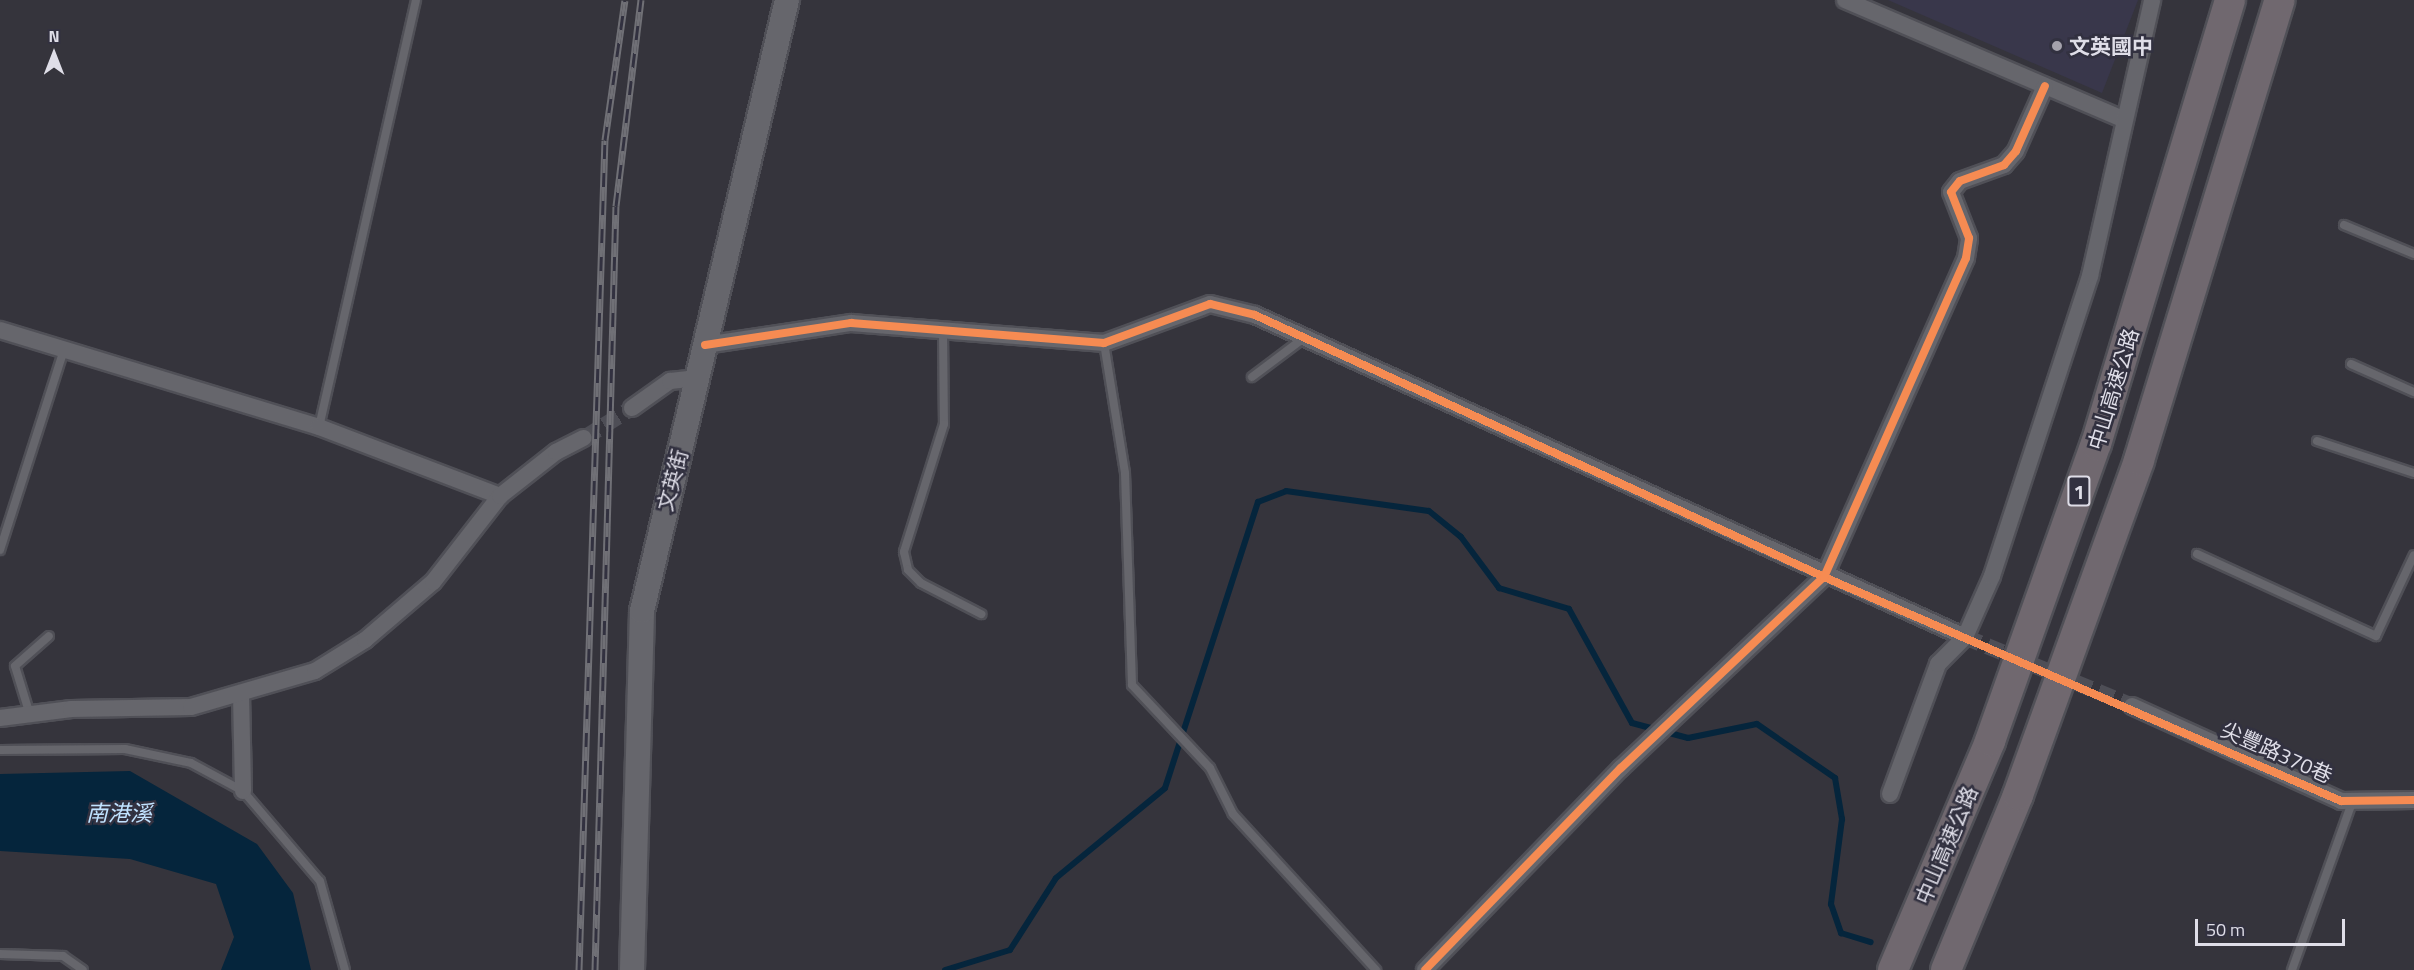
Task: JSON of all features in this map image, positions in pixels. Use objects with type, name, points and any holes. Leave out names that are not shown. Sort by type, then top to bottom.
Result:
[{"type":"highway","name":"中山高速公路","points":[[1893,970],[1990,741],[2096,444],[2230,0]]},
{"type":"highway","name":"1","points":[[1946,970],[2018,795],[2139,460],[2280,0]]},
{"type":"street","name":"文英街","points":[[632,970],[642,610],[787,0]]},
{"type":"street","points":[[1845,0],[2123,119]]},
{"type":"street","points":[[1890,794],[1938,664],[1965,637],[1992,576],[2090,276],[2123,119],[2152,0]]},
{"type":"street","points":[[1425,970],[1668,723],[1824,577],[1966,258],[1969,238],[1951,192],[1960,181],[2004,165],[2045,86]]},
{"type":"street","points":[[705,345],[851,323],[944,333],[1104,344],[1210,304],[1255,315],[1824,577],[1965,637]]},
{"type":"street","points":[[0,330],[319,427],[500,496]]},
{"type":"street","points":[[633,408],[670,381],[698,378]]},
{"type":"street","points":[[0,718],[71,709],[191,707],[315,671],[365,640],[433,582],[500,496],[556,452],[584,438]]},
{"type":"street","points":[[241,694],[243,791]]},
{"type":"street","name":"尖豐路370巷","points":[[2132,706],[2340,801],[2414,800]]},
{"type":"lane","points":[[319,427],[416,0]]},
{"type":"lane","points":[[2344,225],[2414,254]]},
{"type":"lane","points":[[944,333],[944,424],[904,552],[908,570],[921,583],[981,614]]},
{"type":"lane","points":[[1252,377],[1304,338]]},
{"type":"lane","points":[[1104,344],[1125,473],[1132,685],[1176,727],[1210,768],[1233,814],[1376,970]]},
{"type":"lane","points":[[0,550],[64,350]]},
{"type":"lane","points":[[2351,364],[2414,392]]},
{"type":"lane","points":[[2317,441],[2414,473]]},
{"type":"lane","points":[[2197,554],[2376,636],[2414,555]]},
{"type":"lane","points":[[30,715],[15,666],[49,636]]},
{"type":"lane","points":[[0,750],[125,748],[191,763],[243,791],[320,881],[345,970]]},
{"type":"lane","points":[[2292,970],[2353,800]]},
{"type":"lane","points":[[0,954],[63,956],[83,970]]},
{"type":"shaded area","name":"文英國中","points":[[1888,0],[2138,0],[2102,93]]},
{"type":"water","name":"南港溪","points":[[130,771],[257,844],[293,893],[311,970],[221,970],[234,937],[216,884],[130,859],[0,851],[0,774]]},
{"type":"waterway","points":[[945,970],[1010,950],[1056,878],[1165,788],[1258,502],[1286,491],[1429,511],[1461,537],[1499,588],[1569,609],[1632,723],[1688,738],[1757,724],[1835,778],[1842,819],[1831,904],[1841,933],[1871,942]]},
{"type":"tunnel","points":[[584,438],[632,408]]},
{"type":"tunnel","points":[[1965,637],[2132,706]]},
{"type":"railway","points":[[579,970],[605,140],[625,0]]},
{"type":"railway","points":[[595,970],[616,206],[641,0]]},
{"type":"cycle path","points":[[1425,970],[1621,768],[1824,577],[1966,258],[1969,238],[1951,192],[1960,181],[2004,165],[2016,151],[2045,86]]},
{"type":"cycle path","points":[[705,345],[851,323],[1104,343],[1210,304],[1255,315],[1824,577],[2341,801],[2414,800]]},
{"type":"place","name":"文英國中","points":[[2057,46]]}]
